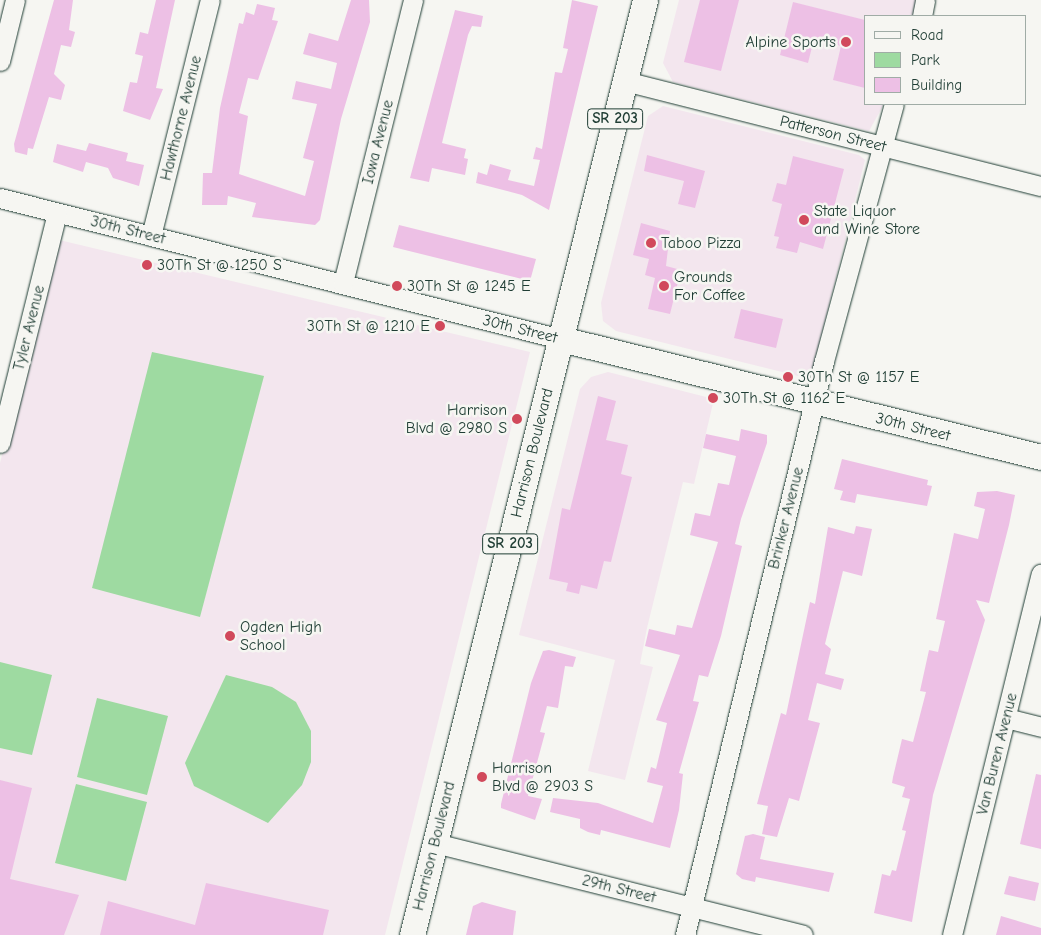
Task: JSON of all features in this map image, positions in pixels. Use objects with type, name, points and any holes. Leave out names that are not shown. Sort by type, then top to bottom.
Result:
[{"type":"main road","name":"Harrison Boulevard","points":[[412,935],[645,0]]},
{"type":"main road","name":"30th Street","points":[[561,339],[1041,458]]},
{"type":"street","points":[[0,61],[15,0]]},
{"type":"street","name":"Hawthorne Avenue","points":[[152,236],[210,0]]},
{"type":"street","name":"Iowa Avenue","points":[[343,283],[413,0]]},
{"type":"street","points":[[922,15],[925,0]]},
{"type":"street","name":"Patterson Street","points":[[625,81],[1041,186]]},
{"type":"street","name":"Brinker Avenue","points":[[685,935],[814,403],[881,146],[894,105]]},
{"type":"street","name":"30th Street","points":[[0,198],[561,339]]},
{"type":"street","name":"Tyler Avenue","points":[[0,443],[58,212]]},
{"type":"street","name":"Van Buren Avenue","points":[[952,935],[1041,574]]},
{"type":"street","points":[[1006,718],[1041,727]]},
{"type":"street","name":"29th Street","points":[[435,843],[802,935]]},
{"type":"shaded area","points":[[679,0],[920,0],[917,15],[864,15],[864,105],[883,105],[869,131],[673,82],[663,63]]},
{"type":"shaded area","points":[[663,106],[859,155],[865,160],[814,366],[808,374],[798,376],[616,331],[603,321],[601,303],[648,116]]},
{"type":"shaded area","name":"Ogden High School","points":[[55,239],[530,352],[385,935],[0,935],[0,463]]},
{"type":"shaded area","points":[[608,372],[714,399],[694,484],[683,482],[647,628],[640,664],[653,667],[625,780],[588,771],[615,660],[519,635],[580,389],[591,377]]},
{"type":"green space","points":[[152,352],[264,376],[200,617],[92,588]]},
{"type":"green space","points":[[0,662],[52,675],[32,755],[0,748]]},
{"type":"green space","points":[[226,675],[272,687],[296,702],[311,731],[311,762],[302,785],[268,823],[194,786],[185,763]]},
{"type":"green space","points":[[97,698],[168,716],[147,795],[77,777]]},
{"type":"green space","points":[[76,784],[147,802],[126,881],[55,863]]},
{"type":"building","points":[[54,0],[73,0],[69,30],[75,32],[71,47],[61,45],[54,74],[65,85],[61,100],[49,97],[33,149],[28,148],[27,155],[15,152],[14,144]]},
{"type":"building","points":[[156,0],[175,0],[156,88],[163,89],[150,120],[123,111],[130,82],[137,83],[143,56],[135,54],[140,32],[148,34]]},
{"type":"building","points":[[351,0],[369,0],[370,22],[341,119],[320,220],[315,225],[252,217],[256,203],[228,196],[227,205],[202,205],[203,173],[212,173],[220,108],[239,23],[243,24],[246,12],[254,15],[257,4],[275,8],[272,20],[278,21],[258,80],[248,78],[239,113],[248,116],[239,174],[305,196],[314,161],[303,158],[317,104],[292,99],[296,81],[331,89],[337,63],[303,54],[309,33],[338,41]]},
{"type":"building","points":[[572,0],[598,6],[549,210],[522,195],[476,183],[478,172],[487,175],[490,164],[511,170],[508,180],[534,186],[540,160],[533,159],[536,147],[542,149],[555,72],[562,73],[568,49],[563,48]]},
{"type":"building","points":[[700,0],[739,0],[721,71],[684,62]]},
{"type":"building","name":"Alpine Sports","points":[[793,2],[864,20],[864,88],[833,80],[841,46],[814,39],[808,63],[780,55]]},
{"type":"building","points":[[455,10],[483,16],[481,27],[472,26],[468,35],[442,143],[466,149],[464,158],[468,159],[465,175],[432,168],[429,182],[410,178]]},
{"type":"building","points":[[89,143],[128,153],[126,161],[144,165],[139,186],[113,178],[108,168],[86,162],[83,172],[53,162],[57,144],[86,151]]},
{"type":"building","points":[[647,155],[705,171],[695,208],[678,204],[684,181],[644,171]]},
{"type":"building","name":"State Liquor and Wine Store","points":[[793,156],[844,169],[823,249],[800,242],[797,253],[776,248],[779,237],[774,236],[782,204],[772,201],[777,183],[786,185]]},
{"type":"building","points":[[641,223],[670,231],[666,266],[681,270],[670,314],[648,309],[655,278],[645,275],[649,259],[633,255]]},
{"type":"building","points":[[399,225],[536,259],[530,281],[393,247]]},
{"type":"building","points":[[741,309],[783,319],[776,348],[734,338]]},
{"type":"building","points":[[598,396],[616,401],[606,440],[628,445],[621,474],[632,477],[611,562],[604,561],[597,589],[581,585],[579,594],[566,591],[568,583],[549,579],[562,508],[570,510]]},
{"type":"building","points":[[741,429],[767,435],[767,443],[741,519],[735,544],[742,546],[721,636],[708,677],[699,675],[693,701],[699,702],[679,773],[683,774],[679,810],[670,848],[601,830],[600,835],[588,832],[580,828],[580,819],[550,812],[553,798],[598,803],[653,823],[663,786],[647,782],[651,767],[656,769],[667,723],[656,720],[680,655],[645,646],[649,629],[675,635],[677,625],[692,628],[718,542],[690,535],[695,513],[710,516],[718,483],[729,485],[736,456],[703,448],[706,434],[739,441]]},
{"type":"building","points":[[842,459],[928,480],[927,485],[932,486],[927,506],[857,494],[855,503],[840,500],[843,491],[834,489]]},
{"type":"building","points":[[997,491],[1015,495],[989,603],[976,600],[985,620],[933,795],[912,922],[874,913],[882,874],[890,876],[892,870],[896,871],[906,831],[902,830],[910,799],[902,797],[905,787],[892,783],[902,739],[913,742],[926,692],[920,691],[929,650],[938,652],[945,621],[936,619],[954,533],[978,539],[985,509],[974,506],[977,492]]},
{"type":"building","points":[[856,526],[872,529],[862,576],[843,571],[825,644],[831,649],[825,674],[844,679],[841,690],[817,683],[808,720],[820,723],[799,801],[789,798],[777,837],[762,834],[768,806],[757,804],[781,713],[786,715],[810,602],[815,604],[828,527],[854,534]]},
{"type":"building","points":[[549,650],[576,657],[573,667],[565,666],[558,708],[547,706],[540,732],[545,733],[528,796],[542,799],[535,820],[501,808],[501,804],[531,683],[543,651]]},
{"type":"building","points":[[1036,774],[1041,775],[1041,849],[1020,844]]},
{"type":"building","points":[[0,780],[32,788],[10,879],[79,895],[64,935],[0,935]]},
{"type":"building","points":[[753,834],[765,837],[760,859],[834,873],[829,892],[756,877],[755,882],[742,879],[736,874],[745,836]]},
{"type":"building","points":[[1009,876],[1039,883],[1035,901],[1004,894]]},
{"type":"building","points":[[206,883],[329,910],[323,935],[100,935],[108,901],[195,925]]},
{"type":"building","points":[[482,902],[516,911],[513,935],[466,935],[473,906]]},
{"type":"building","points":[[1001,916],[1041,928],[1041,935],[996,935]]},
{"type":"place","name":"Alpine Sports","points":[[846,42]]},
{"type":"place","name":"State Liquor and Wine Store","points":[[804,220]]},
{"type":"place","name":"Taboo Pizza","points":[[651,243]]},
{"type":"place","name":"30Th St @ 1250 S","points":[[147,265]]},
{"type":"place","name":"30Th St @ 1245 E","points":[[397,286]]},
{"type":"place","name":"Grounds For Coffee","points":[[664,286]]},
{"type":"place","name":"30Th St @ 1210 E","points":[[440,326]]},
{"type":"place","name":"30Th St @ 1157 E","points":[[788,377]]},
{"type":"place","name":"30Th St @ 1162 E","points":[[713,398]]},
{"type":"place","name":"Harrison Blvd @ 2980 S","points":[[517,419]]},
{"type":"place","name":"Ogden High School","points":[[230,636]]},
{"type":"place","name":"Harrison Blvd @ 2903 S","points":[[482,777]]}]
